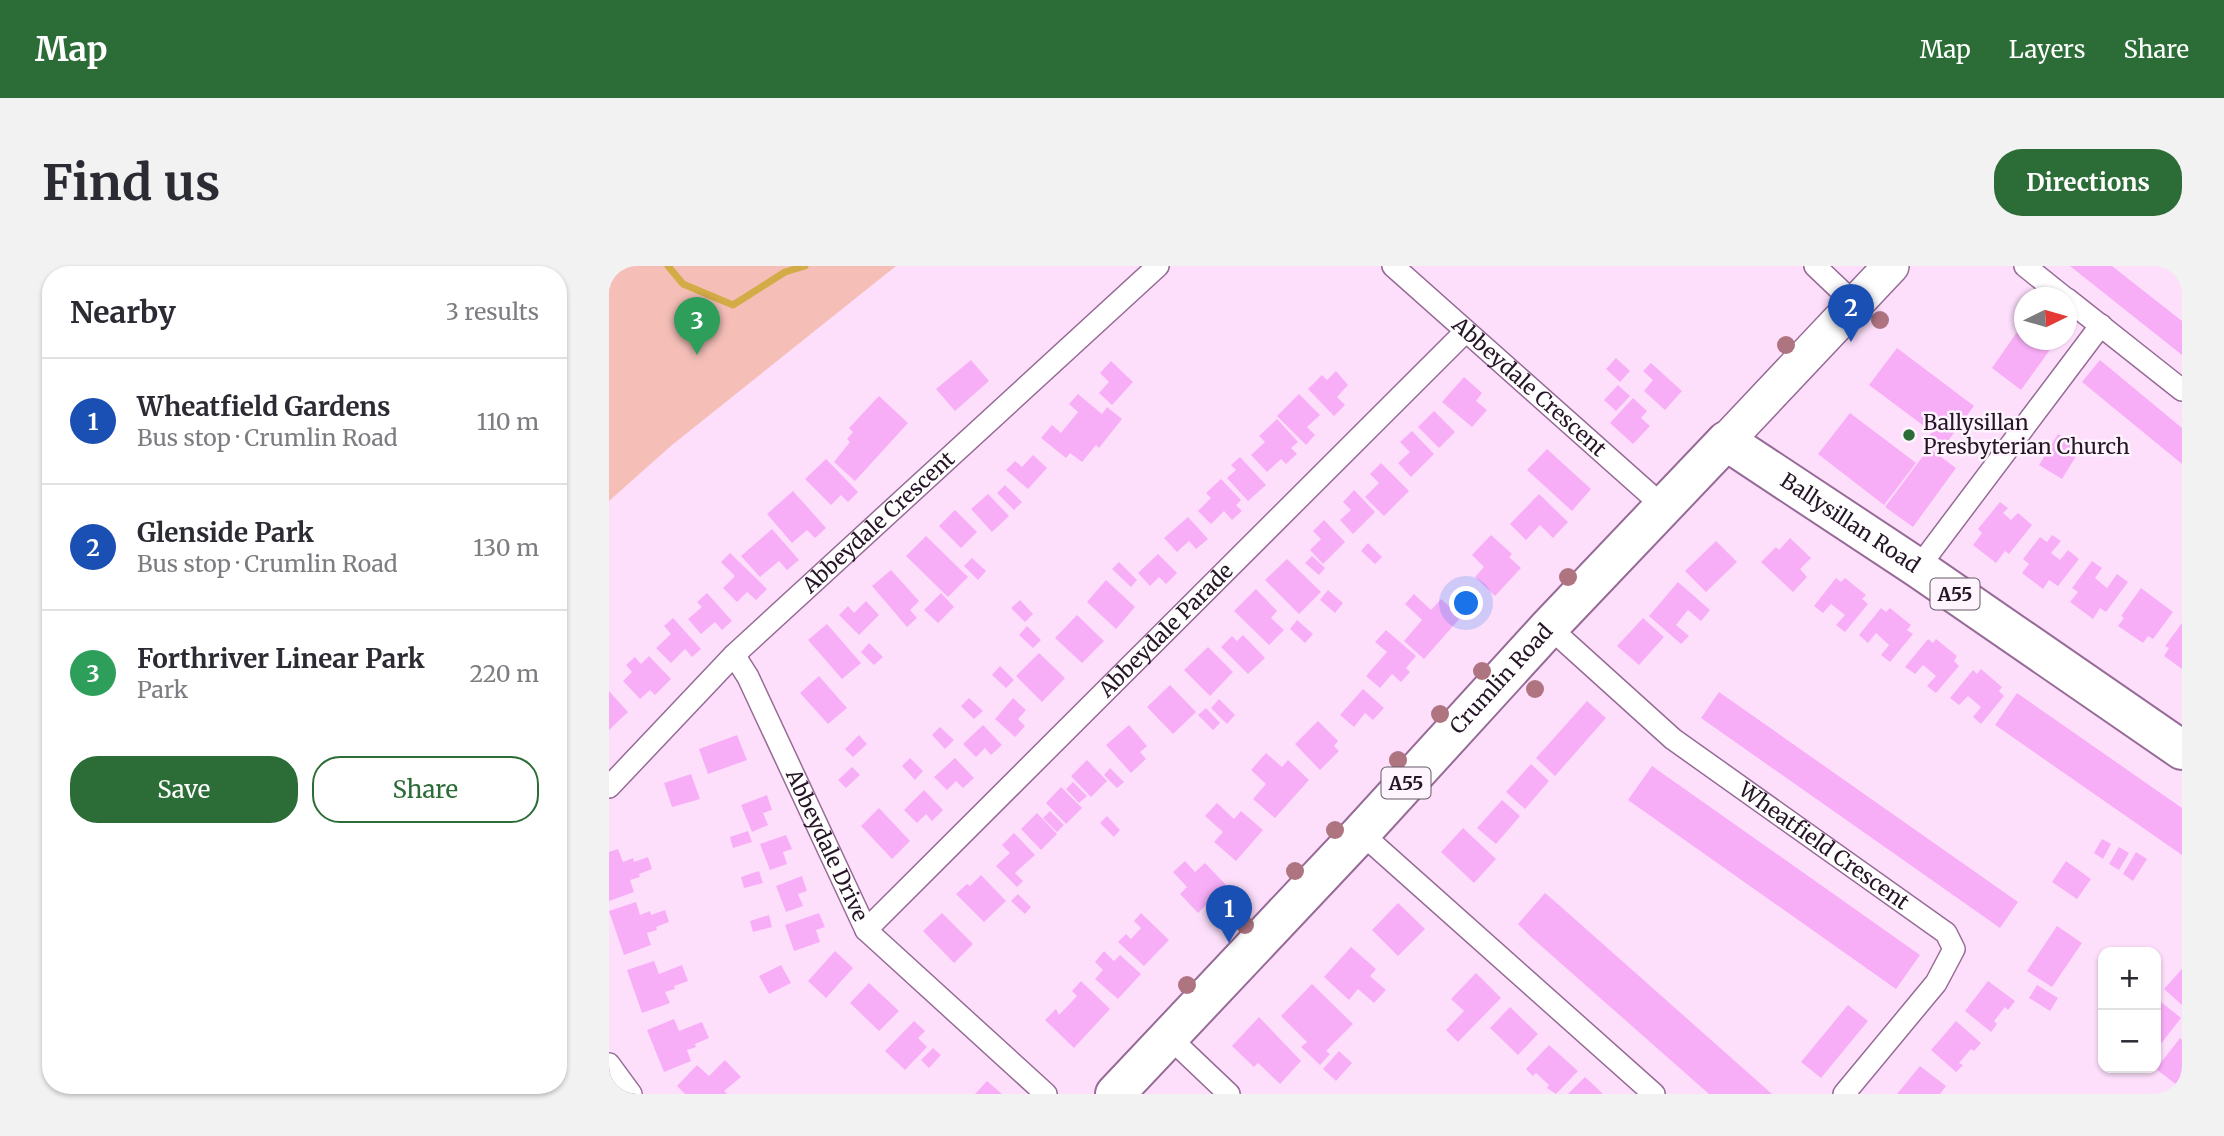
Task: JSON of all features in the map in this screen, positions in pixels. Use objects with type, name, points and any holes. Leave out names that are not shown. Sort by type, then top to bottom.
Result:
[{"type":"highway","name":"Crumlin Road","points":[[1115,1094],[1726,440]]},
{"type":"highway","name":"Ballysillan Road","points":[[1726,440],[2182,750]]},
{"type":"main road","name":"Crumlin Road","points":[[1726,440],[1891,266]]},
{"type":"street","name":"Abbeydale Crescent","points":[[609,787],[734,655],[1158,266]]},
{"type":"street","name":"Abbeydale Crescent","points":[[1393,266],[1664,507]]},
{"type":"street","points":[[1815,266],[1856,305]]},
{"type":"street","points":[[2025,266],[2052,287]]},
{"type":"street","points":[[2077,307],[2182,390]]},
{"type":"street","points":[[1918,568],[2101,326]]},
{"type":"street","name":"Abbeydale Parade","points":[[866,930],[1465,332]]},
{"type":"street","name":"Wheatfield Crescent","points":[[1549,627],[1673,739],[1946,933],[1954,949],[1936,982],[1844,1094]]},
{"type":"street","name":"Abbeydale Drive","points":[[734,655],[748,677],[866,930],[1046,1094]]},
{"type":"street","points":[[1361,833],[1654,1094]]},
{"type":"street","points":[[1169,1037],[1229,1094]]},
{"type":"street","points":[[609,1064],[631,1094]]},
{"type":"shaded area","points":[[609,266],[896,266],[672,445],[609,501]]},
{"type":"building","points":[[2070,266],[2112,266],[2182,321],[2182,355]]},
{"type":"building","points":[[2014,336],[2014,350],[2050,350],[2021,390],[1992,368]]},
{"type":"building","points":[[1897,348],[1974,406],[1939,453],[1925,442],[1932,432],[1869,385]]},
{"type":"building","points":[[1616,358],[1630,371],[1620,382],[1606,369]]},
{"type":"building","points":[[971,360],[989,381],[955,411],[936,389]]},
{"type":"building","points":[[2100,360],[2182,428],[2182,464],[2082,382]]},
{"type":"building","points":[[1111,361],[1133,382],[1112,405],[1099,393],[1109,382],[1100,373]]},
{"type":"building","points":[[1651,363],[1682,391],[1665,410],[1644,391],[1653,380],[1643,371]]},
{"type":"building","points":[[1336,371],[1348,385],[1337,397],[1345,405],[1334,416],[1308,389],[1322,375],[1327,380]]},
{"type":"building","points":[[1464,377],[1482,393],[1476,401],[1487,410],[1472,427],[1442,402]]},
{"type":"building","points":[[1618,385],[1630,396],[1616,411],[1604,400]]},
{"type":"building","points":[[1078,394],[1102,414],[1107,407],[1122,419],[1099,448],[1096,445],[1082,462],[1070,453],[1066,458],[1041,438],[1052,425],[1061,433],[1078,412],[1069,404]]},
{"type":"building","points":[[1299,394],[1320,415],[1307,427],[1315,435],[1306,445],[1277,416]]},
{"type":"building","points":[[879,396],[908,423],[855,481],[834,462],[850,442],[847,439],[853,432],[849,428]]},
{"type":"building","points":[[1633,398],[1647,411],[1641,418],[1650,426],[1633,444],[1610,423]]},
{"type":"building","points":[[1434,411],[1455,432],[1439,448],[1418,427]]},
{"type":"building","points":[[1850,413],[1916,463],[1884,505],[1818,454]]},
{"type":"building","points":[[1277,419],[1298,442],[1291,448],[1297,454],[1286,464],[1281,459],[1267,472],[1251,455],[1265,442],[1259,436]]},
{"type":"building","points":[[1412,431],[1434,454],[1411,477],[1398,463],[1410,452],[1400,442]]},
{"type":"building","points":[[2058,434],[2081,448],[2062,479],[2039,465]]},
{"type":"building","points":[[1929,448],[1956,468],[1913,527],[1885,507]]},
{"type":"building","points":[[1547,449],[1591,489],[1572,511],[1527,470]]},
{"type":"building","points":[[1033,455],[1047,468],[1028,489],[1006,470],[1015,461],[1022,467]]},
{"type":"building","points":[[1240,457],[1266,485],[1248,501],[1227,478],[1236,470],[1231,465]]},
{"type":"building","points":[[826,459],[858,492],[848,502],[841,495],[831,505],[805,479]]},
{"type":"building","points":[[1381,463],[1409,491],[1384,516],[1365,497],[1379,483],[1370,474]]},
{"type":"building","points":[[1221,479],[1241,500],[1236,505],[1242,511],[1232,520],[1224,511],[1211,524],[1198,511],[1211,498],[1206,493]]},
{"type":"building","points":[[1005,485],[1022,502],[1014,510],[997,493]]},
{"type":"building","points":[[1354,490],[1375,512],[1353,534],[1340,520],[1351,510],[1343,502]]},
{"type":"building","points":[[793,491],[826,528],[815,538],[807,530],[792,543],[767,514]]},
{"type":"building","points":[[988,494],[1009,516],[992,532],[971,509]]},
{"type":"building","points":[[1539,494],[1568,522],[1553,538],[1540,525],[1526,540],[1510,524]]},
{"type":"building","points":[[2000,502],[2008,508],[2003,513],[2011,520],[2018,513],[2032,525],[2009,554],[2005,551],[1996,563],[1973,545],[1982,533],[1978,529]]},
{"type":"building","points":[[955,510],[977,532],[961,548],[939,526]]},
{"type":"building","points":[[1188,517],[1208,539],[1196,549],[1189,541],[1177,552],[1164,538]]},
{"type":"building","points":[[1324,520],[1345,542],[1323,564],[1310,550],[1321,539],[1313,531]]},
{"type":"building","points":[[772,529],[799,560],[787,570],[779,561],[760,577],[741,556]]},
{"type":"building","points":[[1491,535],[1512,554],[1509,557],[1521,568],[1495,596],[1475,577],[1484,567],[1472,555]]},
{"type":"building","points":[[2052,535],[2061,541],[2051,553],[2060,560],[2068,550],[2079,559],[2058,586],[2049,580],[2043,589],[2022,573],[2029,564],[2023,559],[2040,537],[2047,542]]},
{"type":"building","points":[[926,536],[968,577],[948,597],[906,556]]},
{"type":"building","points":[[1790,538],[1811,558],[1800,569],[1807,577],[1793,592],[1761,562],[1776,547],[1779,550]]},
{"type":"building","points":[[1716,541],[1737,562],[1706,592],[1685,571]]},
{"type":"building","points":[[1368,543],[1382,557],[1375,564],[1361,551]]},
{"type":"building","points":[[730,553],[767,589],[756,600],[747,592],[737,602],[723,588],[735,576],[721,562]]},
{"type":"building","points":[[1158,554],[1177,573],[1166,584],[1159,577],[1150,586],[1138,573]]},
{"type":"building","points":[[1312,556],[1325,568],[1319,575],[1305,563]]},
{"type":"building","points":[[972,558],[986,571],[978,580],[964,566]]},
{"type":"building","points":[[1287,559],[1321,592],[1299,614],[1265,580]]},
{"type":"building","points":[[2092,561],[2102,568],[2095,578],[2107,588],[2117,574],[2128,582],[2106,612],[2100,608],[2093,619],[2070,602],[2078,592],[2072,588]]},
{"type":"building","points":[[1119,562],[1137,580],[1131,587],[1112,569]]},
{"type":"building","points":[[891,570],[919,601],[910,610],[917,618],[907,627],[872,586]]},
{"type":"building","points":[[1836,578],[1841,582],[1845,578],[1866,595],[1862,599],[1868,604],[1845,632],[1836,625],[1845,615],[1831,604],[1823,613],[1814,606]]},
{"type":"building","points":[[1106,580],[1135,607],[1116,629],[1087,602]]},
{"type":"building","points":[[1678,582],[1710,610],[1701,621],[1688,610],[1676,625],[1689,636],[1681,644],[1649,616]]},
{"type":"building","points":[[2141,588],[2173,612],[2153,639],[2148,636],[2143,643],[2118,626],[2124,618],[2121,616]]},
{"type":"building","points":[[1256,589],[1277,611],[1271,618],[1284,630],[1269,645],[1234,611]]},
{"type":"building","points":[[1328,590],[1343,603],[1335,613],[1320,600]]},
{"type":"building","points":[[707,593],[732,621],[722,630],[715,622],[701,634],[688,619],[702,607],[697,602]]},
{"type":"building","points":[[941,593],[954,607],[938,623],[924,610]]},
{"type":"building","points":[[1414,594],[1431,610],[1441,599],[1461,617],[1424,659],[1404,641],[1422,620],[1405,604]]},
{"type":"building","points":[[1020,600],[1033,614],[1025,622],[1011,608]]},
{"type":"building","points":[[866,601],[879,615],[859,635],[839,615],[848,606],[854,613]]},
{"type":"building","points":[[1881,608],[1886,612],[1890,608],[1911,625],[1907,630],[1913,634],[1890,662],[1881,655],[1889,645],[1876,633],[1868,643],[1859,635]]},
{"type":"building","points":[[1077,615],[1104,641],[1082,663],[1055,638]]},
{"type":"building","points":[[673,618],[701,649],[692,657],[685,649],[671,663],[656,648],[671,634],[664,626]]},
{"type":"building","points":[[1643,618],[1664,637],[1639,665],[1617,646]]},
{"type":"building","points":[[1297,620],[1313,634],[1305,643],[1290,629]]},
{"type":"building","points":[[2182,623],[2182,669],[2164,656],[2169,648],[2165,646]]},
{"type":"building","points":[[827,624],[861,663],[842,679],[808,640]]},
{"type":"building","points":[[1027,626],[1041,640],[1033,648],[1019,635]]},
{"type":"building","points":[[1386,630],[1416,656],[1406,668],[1410,672],[1401,682],[1392,674],[1380,688],[1366,676],[1387,652],[1375,642]]},
{"type":"building","points":[[1243,635],[1265,658],[1248,674],[1221,647],[1232,636],[1237,641]]},
{"type":"building","points":[[1928,639],[1933,643],[1936,639],[1957,656],[1954,661],[1959,666],[1936,693],[1927,686],[1936,676],[1923,665],[1915,674],[1905,667]]},
{"type":"building","points":[[869,643],[883,657],[874,665],[861,652]]},
{"type":"building","points":[[1208,647],[1233,672],[1210,696],[1184,670]]},
{"type":"building","points":[[1039,653],[1065,678],[1042,702],[1016,676]]},
{"type":"building","points":[[649,656],[671,679],[655,695],[650,690],[640,699],[623,681],[632,672],[626,665],[635,657],[641,664]]},
{"type":"building","points":[[1000,666],[1014,680],[1006,688],[992,675]]},
{"type":"building","points":[[1981,669],[2002,687],[1999,691],[2004,696],[1981,724],[1973,717],[1981,707],[1968,696],[1959,705],[1950,698],[1973,670],[1977,674]]},
{"type":"building","points":[[819,676],[847,708],[828,724],[800,693]]},
{"type":"building","points":[[1170,685],[1196,712],[1173,734],[1147,707]]},
{"type":"building","points":[[1363,689],[1384,708],[1373,720],[1365,713],[1354,727],[1340,715]]},
{"type":"building","points":[[609,691],[628,712],[609,730]]},
{"type":"building","points":[[1719,692],[2018,902],[2000,928],[1701,718]]},
{"type":"building","points":[[2017,693],[2182,808],[2182,855],[1995,725]]},
{"type":"building","points":[[969,698],[983,711],[974,719],[961,706]]},
{"type":"building","points":[[1013,698],[1026,710],[1018,719],[1025,726],[1015,737],[995,719]]},
{"type":"building","points":[[1219,699],[1235,715],[1227,724],[1211,708]]},
{"type":"building","points":[[1587,701],[1606,718],[1555,776],[1536,758]]},
{"type":"building","points":[[1206,708],[1220,723],[1213,730],[1198,715]]},
{"type":"building","points":[[1318,721],[1338,741],[1334,746],[1339,751],[1320,770],[1295,744]]},
{"type":"building","points":[[983,725],[1002,745],[991,755],[985,748],[976,757],[963,744]]},
{"type":"building","points":[[1129,725],[1147,746],[1140,752],[1146,759],[1131,773],[1106,745]]},
{"type":"building","points":[[940,727],[954,740],[945,749],[932,735]]},
{"type":"building","points":[[737,735],[747,760],[708,774],[699,749]]},
{"type":"building","points":[[859,735],[867,744],[853,757],[845,749]]},
{"type":"building","points":[[1266,753],[1282,767],[1288,760],[1309,780],[1275,818],[1253,799],[1266,784],[1251,770]]},
{"type":"building","points":[[910,758],[923,771],[915,780],[902,766]]},
{"type":"building","points":[[955,758],[974,778],[963,788],[956,781],[947,790],[934,777]]},
{"type":"building","points":[[1087,760],[1107,781],[1091,797],[1071,776]]},
{"type":"building","points":[[1531,764],[1549,781],[1525,809],[1506,792]]},
{"type":"building","points":[[1652,766],[1920,955],[1896,989],[1628,800]]},
{"type":"building","points":[[852,767],[860,775],[846,788],[838,780]]},
{"type":"building","points":[[1110,768],[1124,782],[1117,788],[1104,775]]},
{"type":"building","points":[[691,774],[700,799],[672,807],[664,783]]},
{"type":"building","points":[[1073,782],[1087,796],[1079,803],[1066,789]]},
{"type":"building","points":[[1061,787],[1082,808],[1066,824],[1046,803]]},
{"type":"building","points":[[924,790],[943,810],[932,821],[926,814],[917,823],[904,810]]},
{"type":"building","points":[[767,795],[772,810],[763,813],[768,825],[752,832],[741,805]]},
{"type":"building","points":[[1502,800],[1520,816],[1496,844],[1477,828]]},
{"type":"building","points":[[1217,803],[1234,819],[1241,811],[1263,830],[1236,861],[1214,842],[1223,832],[1205,816]]},
{"type":"building","points":[[879,808],[910,841],[892,859],[861,826]]},
{"type":"building","points":[[1050,811],[1064,825],[1057,832],[1043,818]]},
{"type":"building","points":[[1037,813],[1057,834],[1041,850],[1021,829]]},
{"type":"building","points":[[1107,816],[1120,830],[1114,837],[1100,823]]},
{"type":"building","points":[[1463,828],[1496,859],[1474,883],[1441,852]]},
{"type":"building","points":[[748,831],[752,842],[733,848],[730,837]]},
{"type":"building","points":[[1014,833],[1035,855],[1015,873],[1023,881],[1017,887],[996,866],[1010,853],[1002,845]]},
{"type":"building","points":[[786,835],[792,849],[783,852],[787,864],[770,870],[760,844]]},
{"type":"building","points":[[2102,839],[2111,844],[2103,859],[2094,853]]},
{"type":"building","points":[[2119,847],[2129,853],[2119,870],[2109,864]]},
{"type":"building","points":[[618,849],[623,862],[633,858],[634,862],[648,857],[652,869],[630,880],[634,892],[609,901],[609,852]]},
{"type":"building","points":[[2136,852],[2147,859],[2133,881],[2123,874]]},
{"type":"building","points":[[1185,861],[1195,872],[1205,863],[1226,885],[1198,913],[1180,894],[1187,887],[1173,872]]},
{"type":"building","points":[[2066,861],[2091,879],[2077,899],[2052,882]]},
{"type":"building","points":[[759,871],[763,883],[744,888],[741,877]]},
{"type":"building","points":[[981,875],[1006,901],[984,922],[956,894],[967,884],[970,886]]},
{"type":"building","points":[[802,876],[807,891],[798,894],[803,906],[786,912],[776,886]]},
{"type":"building","points":[[1545,893],[1772,1094],[1709,1094],[1531,937],[1518,924]]},
{"type":"building","points":[[1018,894],[1031,907],[1025,914],[1011,901]]},
{"type":"building","points":[[636,902],[640,915],[650,911],[651,915],[665,910],[669,922],[647,933],[651,945],[624,955],[609,911]]},
{"type":"building","points":[[1398,903],[1425,929],[1398,956],[1372,930]]},
{"type":"building","points":[[819,913],[825,927],[816,930],[820,942],[794,951],[785,925]]},
{"type":"building","points":[[942,913],[973,944],[954,963],[923,931]]},
{"type":"building","points":[[1141,913],[1169,940],[1144,966],[1118,942],[1126,934],[1131,939],[1141,928],[1134,921]]},
{"type":"building","points":[[769,915],[772,927],[753,932],[750,921]]},
{"type":"building","points":[[2057,926],[2082,943],[2052,987],[2027,971]]},
{"type":"building","points":[[1351,947],[1376,969],[1370,976],[1386,990],[1374,1003],[1358,989],[1349,1000],[1324,977]]},
{"type":"building","points":[[835,951],[853,968],[826,998],[808,981]]},
{"type":"building","points":[[1104,951],[1114,961],[1120,955],[1141,974],[1118,999],[1095,979],[1103,970],[1095,962]]},
{"type":"building","points":[[654,961],[659,974],[682,965],[688,981],[665,992],[670,1003],[642,1013],[627,970]]},
{"type":"building","points":[[781,965],[791,983],[769,994],[759,976]]},
{"type":"building","points":[[2182,969],[2182,1005],[2164,989]]},
{"type":"building","points":[[1476,973],[1501,998],[1458,1042],[1446,1030],[1464,1011],[1451,999]]},
{"type":"building","points":[[1081,981],[1110,1009],[1074,1048],[1045,1020],[1056,1009],[1059,1015],[1077,996],[1072,991]]},
{"type":"building","points":[[1988,981],[2015,1001],[2008,1010],[2005,1007],[1994,1021],[1997,1024],[1991,1032],[1965,1011]]},
{"type":"building","points":[[869,983],[899,1011],[879,1031],[850,1003]]},
{"type":"building","points":[[1312,984],[1353,1024],[1326,1051],[1330,1054],[1320,1065],[1301,1047],[1307,1042],[1281,1016]]},
{"type":"building","points":[[2037,985],[2058,998],[2050,1011],[2029,998]]},
{"type":"building","points":[[2161,1002],[2181,1018],[2161,1044]]},
{"type":"building","points":[[1848,1005],[1868,1021],[1821,1078],[1801,1062]]},
{"type":"building","points":[[1510,1007],[1538,1034],[1518,1055],[1490,1028]]},
{"type":"building","points":[[1259,1017],[1301,1061],[1280,1084],[1258,1063],[1254,1067],[1232,1046]]},
{"type":"building","points":[[674,1019],[679,1031],[702,1022],[709,1038],[687,1050],[691,1061],[664,1072],[647,1030]]},
{"type":"building","points":[[914,1021],[925,1031],[918,1038],[927,1047],[905,1070],[885,1051]]},
{"type":"building","points":[[1956,1021],[1981,1043],[1974,1051],[1971,1049],[1959,1063],[1963,1065],[1956,1072],[1931,1050]]},
{"type":"building","points":[[2180,1038],[2182,1089],[2161,1073],[2161,1063]]},
{"type":"building","points":[[1549,1045],[1578,1071],[1556,1094],[1547,1088],[1549,1085],[1536,1073],[1533,1076],[1526,1069]]},
{"type":"building","points":[[933,1048],[941,1055],[929,1068],[921,1060]]},
{"type":"building","points":[[1339,1051],[1352,1063],[1336,1081],[1323,1069]]},
{"type":"building","points":[[725,1060],[741,1077],[724,1091],[727,1094],[685,1094],[677,1086],[697,1065],[709,1076]]},
{"type":"building","points":[[1920,1066],[1946,1086],[1940,1094],[1897,1094]]},
{"type":"building","points":[[1585,1077],[1599,1090],[1603,1094],[1568,1094]]},
{"type":"building","points":[[987,1081],[1002,1094],[975,1094]]},
{"type":"waterway","points":[[668,266],[683,284],[733,305],[785,272],[805,266]]},
{"type":"place","name":"Glenside Park","points":[[1851,342]]},
{"type":"place","name":"Forthriver Linear Park","points":[[697,355]]},
{"type":"place","name":"Ballysillan Presbyterian Church","points":[[1909,435]]},
{"type":"place","name":"Wheatfield Gardens","points":[[1229,943]]}]
